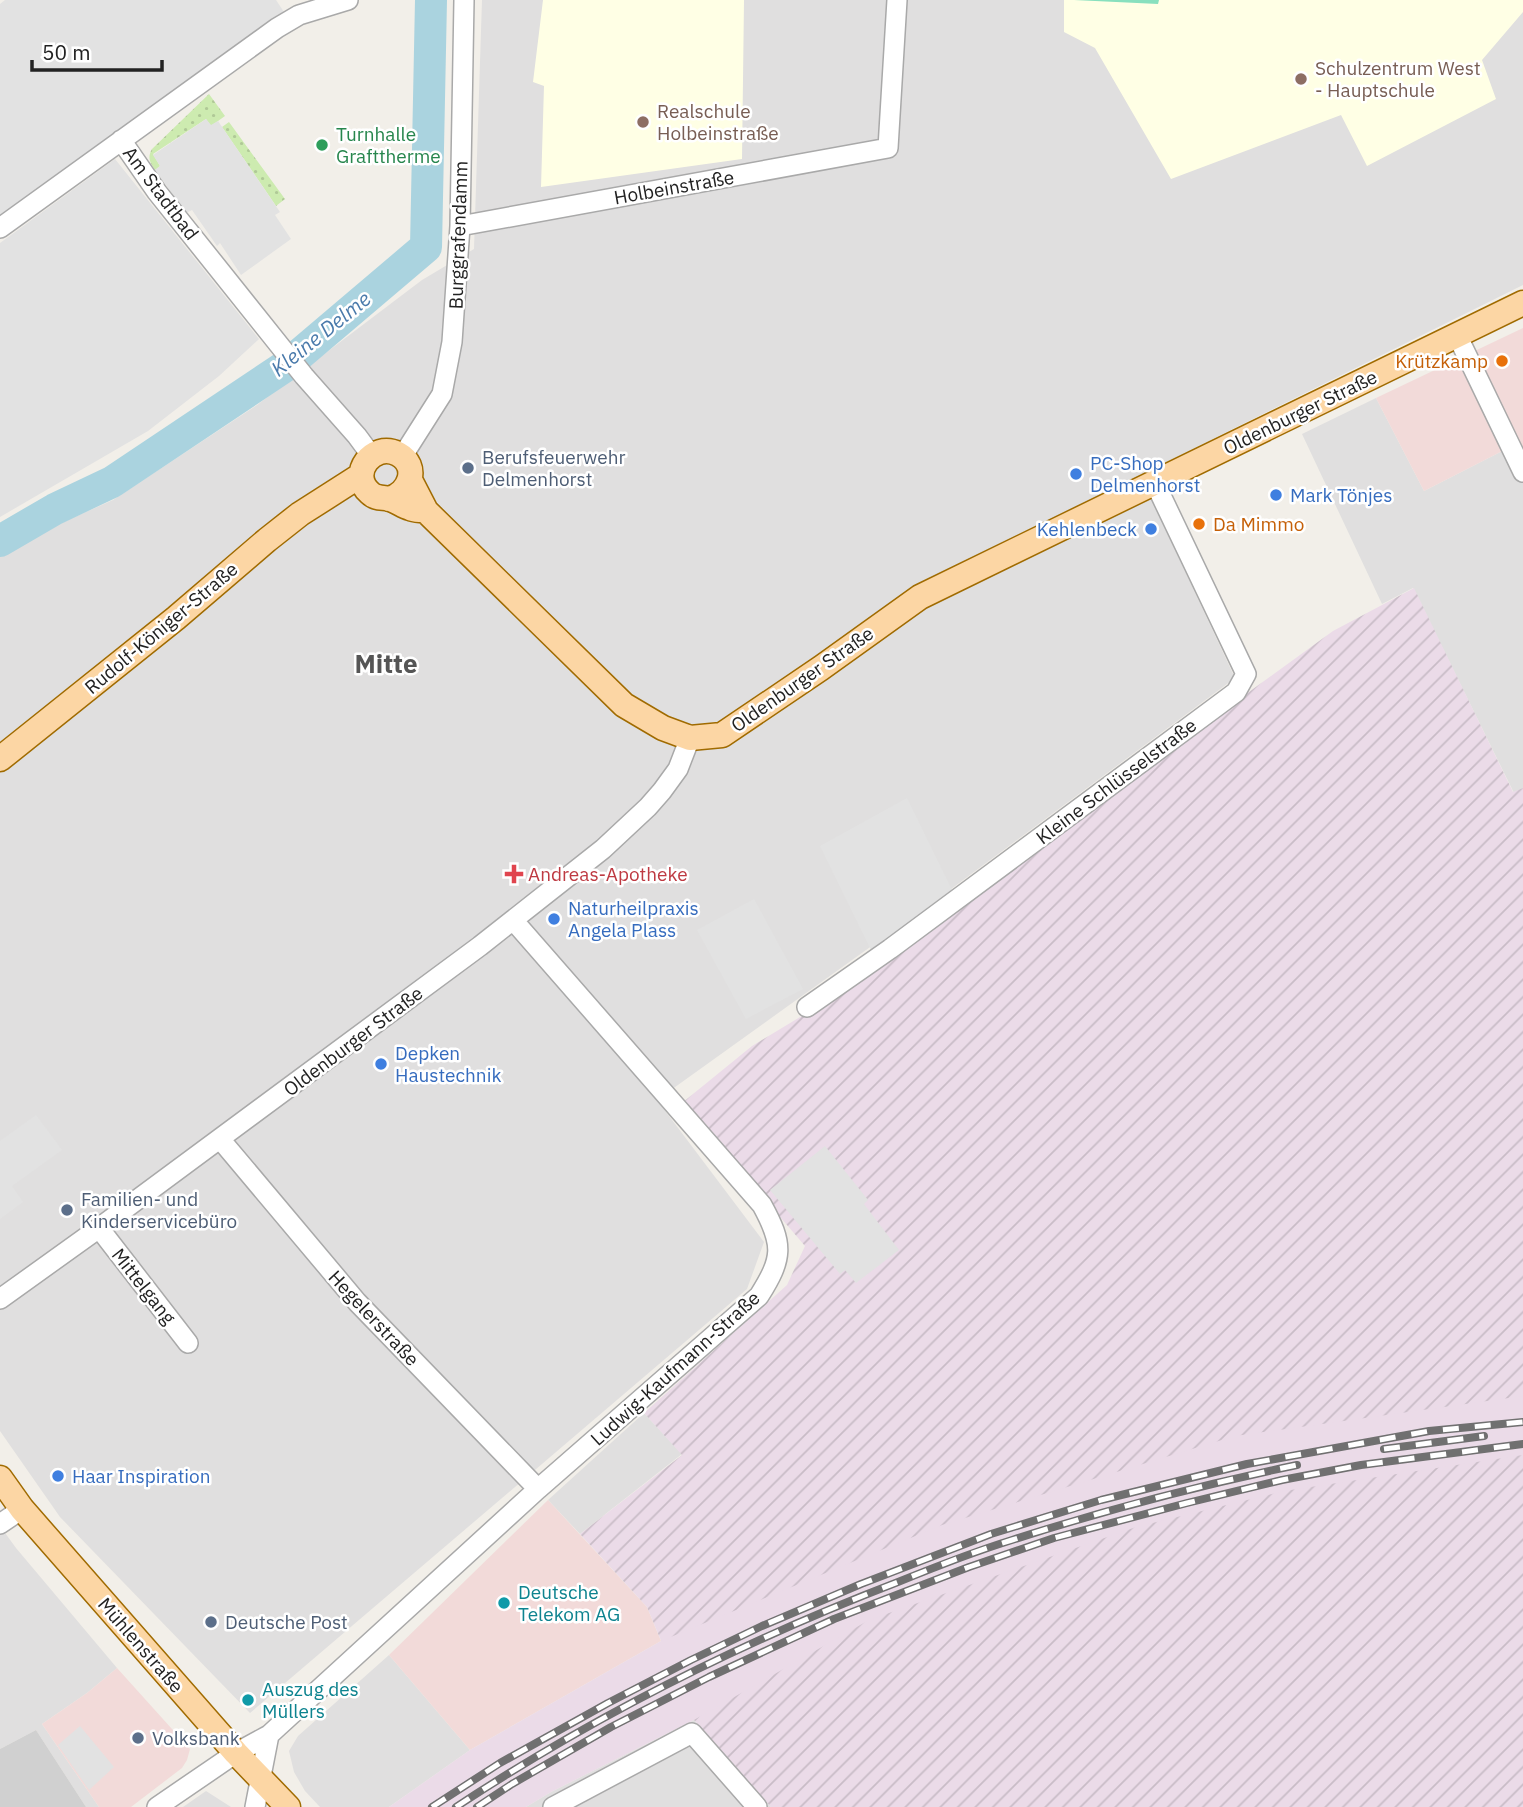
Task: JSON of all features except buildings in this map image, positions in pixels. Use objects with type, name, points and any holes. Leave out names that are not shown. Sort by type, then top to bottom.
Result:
[{"type":"main road","name":"Oldenburger Straße","points":[[690,738],[722,734],[920,597],[1523,303]]},
{"type":"main road","points":[[426,511],[409,508],[372,480],[385,450],[395,452],[407,462],[410,480],[426,511],[624,705],[663,728],[690,738]]},
{"type":"main road","name":"Rudolf-Königer-Straße","points":[[0,759],[176,618],[300,514],[324,500],[372,480],[397,497],[410,480]]},
{"type":"main road","name":"Mühlenstraße","points":[[0,1478],[22,1509],[236,1753],[288,1807]]},
{"type":"street","name":"Am Stadtbad","points":[[348,0],[299,15],[277,27],[121,141],[151,184],[304,376],[357,436],[372,480]]},
{"type":"street","name":"Burggrafendamm","points":[[402,457],[442,394],[452,342],[460,226],[464,0]]},
{"type":"street","name":"Holbeinstraße","points":[[460,226],[888,148],[897,0]]},
{"type":"street","points":[[0,228],[121,141]]},
{"type":"street","points":[[1457,335],[1523,472]]},
{"type":"street","name":"Kleine Schlüsselstraße","points":[[807,1007],[890,949],[1236,692],[1246,674],[1155,483]]},
{"type":"street","name":"Oldenburger Straße","points":[[0,1299],[480,946],[603,849],[662,791],[678,769],[690,738]]},
{"type":"street","name":"Ludwig-Kaufmann-Straße","points":[[157,1807],[236,1753],[269,1735],[538,1489],[760,1296],[773,1274],[779,1254],[774,1226],[762,1205],[513,920]]},
{"type":"street","name":"Hegelerstraße","points":[[220,1139],[357,1302],[538,1489]]},
{"type":"street","name":"Mittelgang","points":[[99,1228],[188,1343]]},
{"type":"street","points":[[0,1524],[22,1509]]},
{"type":"street","points":[[553,1807],[692,1733],[757,1807]]},
{"type":"street","points":[[255,1807],[269,1735]]},
{"type":"shaded area","points":[[5,0],[276,0],[286,15],[0,217],[0,4]]},
{"type":"shaded area","points":[[482,0],[1523,0],[1523,285],[1140,475],[1235,678],[951,889],[657,1100],[764,1242],[747,1289],[250,1713],[60,1517],[0,1431],[0,554],[34,535],[113,500],[257,405],[422,280],[474,249]]},
{"type":"shaded area","name":"Realschule Holbeinstraße","points":[[543,0],[744,0],[742,159],[541,187],[544,86],[533,82]]},
{"type":"shaded area","name":"Schulzentrum West - Hauptschule","points":[[1064,0],[1523,0],[1523,12],[1482,60],[1496,99],[1367,166],[1341,115],[1171,179],[1095,48],[1064,32]]},
{"type":"shaded area","points":[[206,119],[211,125],[218,121],[280,212],[275,215],[291,239],[241,275],[220,243],[217,246],[192,210],[186,213],[155,170],[160,166],[153,155]]},
{"type":"shaded area","points":[[115,159],[259,339],[219,376],[148,431],[0,517],[0,243]]},
{"type":"shaded area","points":[[1523,328],[1523,458],[1516,444],[1424,491],[1376,398]]},
{"type":"shaded area","points":[[1376,398],[1424,491],[1516,444],[1523,458],[1523,788],[1514,793],[1413,588],[1382,604],[1302,434]]},
{"type":"shaded area","points":[[1414,588],[1513,792],[1523,788],[1523,1807],[771,1807],[694,1720],[647,1607],[580,1534],[682,1455],[644,1413],[787,1285],[805,1246],[682,1103],[752,1046],[810,1011],[1333,631]]},
{"type":"shaded area","points":[[907,798],[952,890],[927,908],[916,924],[886,944],[871,950],[820,846]]},
{"type":"shaded area","points":[[754,899],[803,989],[746,1019],[697,930]]},
{"type":"shaded area","points":[[36,1115],[62,1150],[12,1186],[23,1202],[0,1219],[0,1141]]},
{"type":"shaded area","points":[[825,1146],[868,1200],[864,1204],[899,1250],[856,1283],[845,1270],[840,1274],[770,1190]]},
{"type":"shaded area","points":[[1523,1396],[1523,1455],[1284,1491],[1136,1527],[869,1620],[694,1720],[526,1807],[389,1807],[470,1750],[661,1641],[942,1525],[1235,1436]]},
{"type":"shaded area","points":[[644,1413],[682,1454],[580,1534],[548,1500]]},
{"type":"shaded area","points":[[548,1500],[647,1607],[661,1641],[470,1750],[389,1655]]},
{"type":"shaded area","points":[[0,1526],[117,1668],[42,1724],[99,1807],[86,1807],[36,1730],[0,1749]]},
{"type":"shaded area","points":[[389,1655],[470,1750],[389,1807],[320,1807],[305,1791],[294,1772],[289,1751],[298,1736]]},
{"type":"shaded area","points":[[117,1668],[190,1749],[182,1768],[131,1807],[99,1807],[42,1724]]},
{"type":"shaded area","points":[[694,1720],[771,1807],[526,1807],[551,1792]]},
{"type":"shaded area","points":[[80,1726],[114,1767],[89,1790],[58,1745]]},
{"type":"shaded area","points":[[36,1730],[86,1807],[0,1807],[0,1749]]},
{"type":"shaded area","points":[[206,1791],[231,1807],[183,1807]]},
{"type":"green space","points":[[1074,0],[1159,0],[1158,4]]},
{"type":"green space","points":[[209,94],[225,116],[211,126],[206,119],[153,154],[160,166],[155,170],[150,160],[152,149]]},
{"type":"green space","points":[[229,122],[285,199],[276,206],[222,127]]},
{"type":"waterway","name":"Kleine Delme","points":[[0,541],[55,509],[112,482],[287,365],[426,247],[431,0]]},
{"type":"railway","points":[[432,1807],[500,1763],[691,1660],[861,1584],[991,1534],[1101,1500],[1247,1464],[1429,1431],[1523,1422]]},
{"type":"railway","points":[[1384,1449],[1484,1436]]},
{"type":"railway","points":[[477,1807],[611,1727],[709,1677],[834,1619],[969,1567],[1054,1538],[1282,1480],[1361,1465],[1523,1444]]},
{"type":"railway","points":[[456,1807],[562,1742],[671,1682],[840,1605],[969,1555],[1047,1529],[1153,1499],[1297,1465]]},
{"type":"place","name":"Schulzentrum West - Hauptschule","points":[[1301,79]]},
{"type":"place","name":"Realschule Holbeinstraße","points":[[643,122]]},
{"type":"place","name":"Turnhalle Grafttherme","points":[[322,145]]},
{"type":"place","name":"Krützkamp","points":[[1502,361]]},
{"type":"place","name":"Berufsfeuerwehr Delmenhorst","points":[[468,468]]},
{"type":"place","name":"PC-Shop Delmenhorst","points":[[1076,474]]},
{"type":"place","name":"Mark Tönjes","points":[[1276,495]]},
{"type":"place","name":"Da Mimmo","points":[[1199,524]]},
{"type":"place","name":"Kehlenbeck","points":[[1151,529]]},
{"type":"place","name":"Andreas-Apotheke","points":[[514,874]]},
{"type":"place","name":"Naturheilpraxis Angela Plass","points":[[554,919]]},
{"type":"place","name":"Depken Haustechnik","points":[[381,1064]]},
{"type":"place","name":"Familien- und Kinderservicebüro","points":[[67,1210]]},
{"type":"place","name":"Haar Inspiration","points":[[58,1476]]},
{"type":"place","name":"Deutsche Telekom AG","points":[[504,1603]]},
{"type":"place","name":"Deutsche Post","points":[[211,1622]]},
{"type":"place","name":"Auszug des Müllers","points":[[248,1700]]},
{"type":"place","name":"Volksbank","points":[[138,1738]]},
{"type":"district","name":"Mitte","points":[[386,664]]}]
